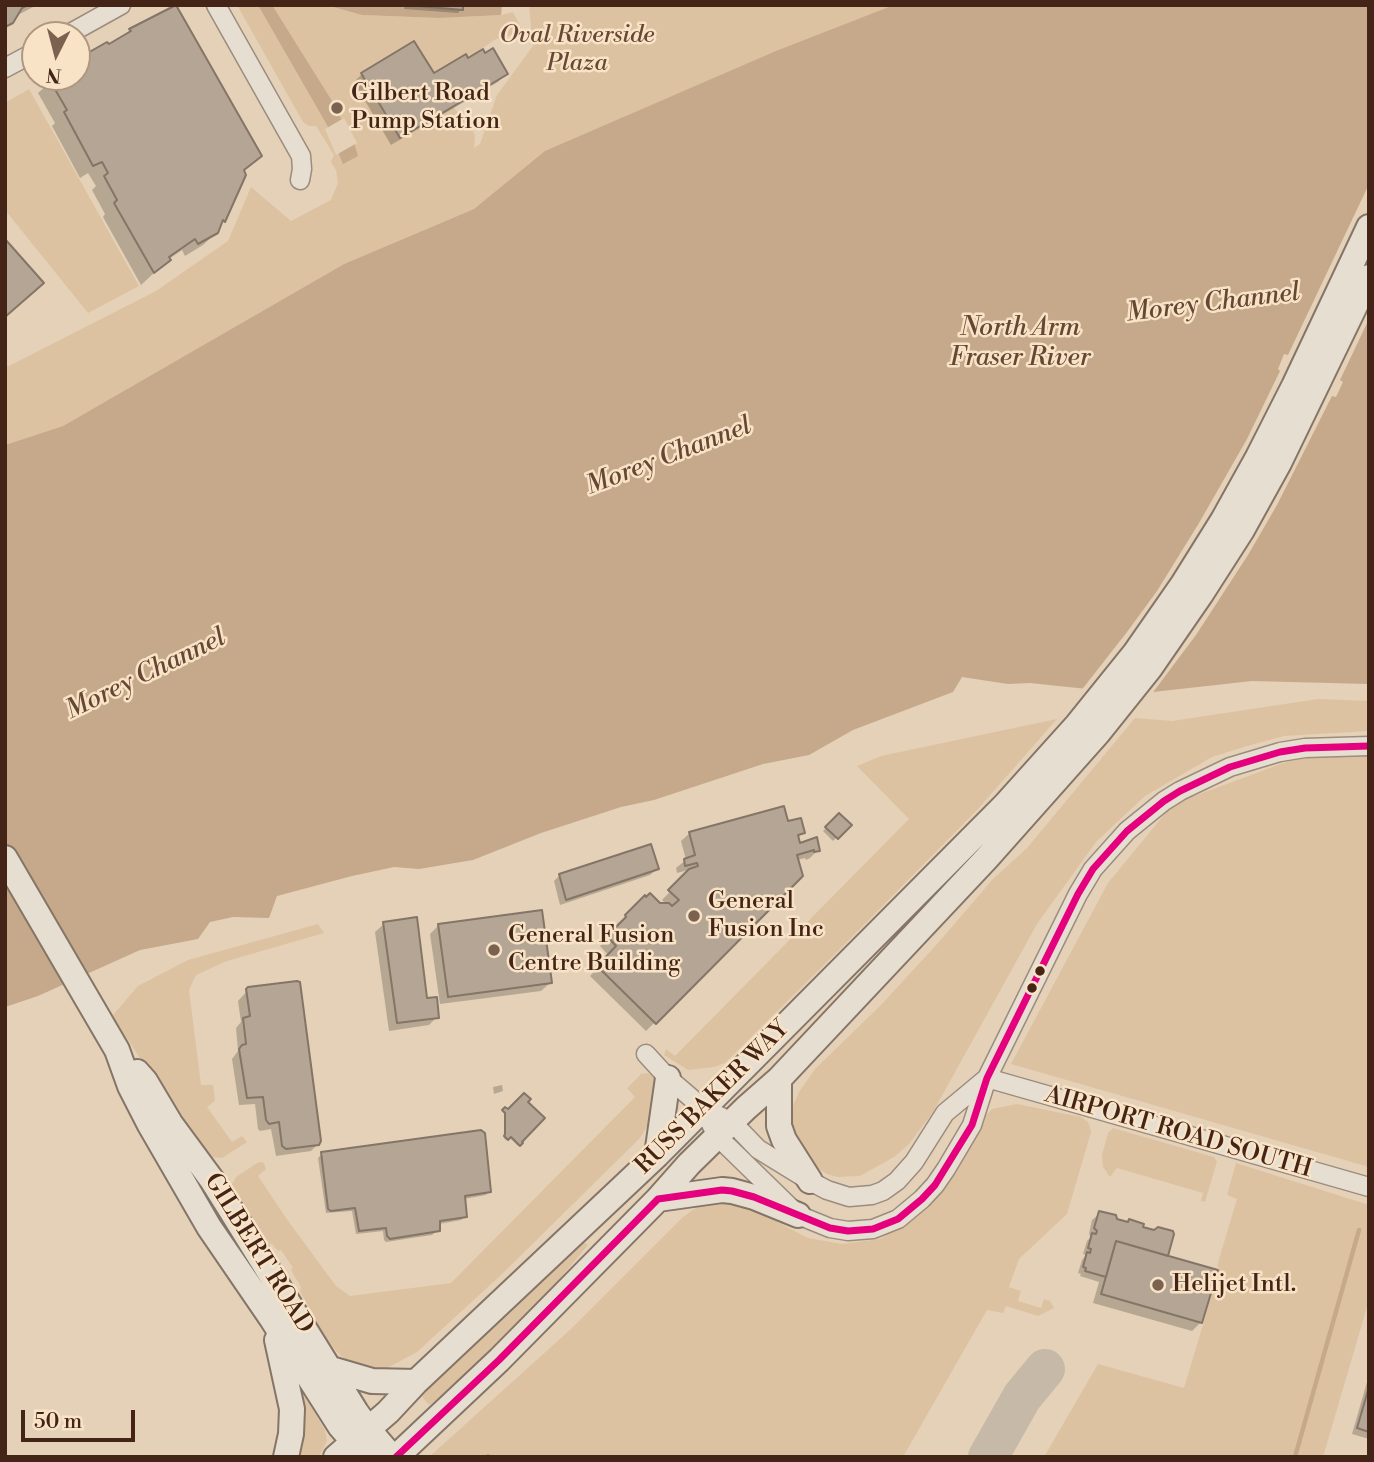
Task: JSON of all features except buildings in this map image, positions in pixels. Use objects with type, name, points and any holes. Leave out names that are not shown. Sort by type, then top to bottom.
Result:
[{"type":"main road","points":[[1088,729],[1223,520],[1276,422],[1369,227]]},
{"type":"main road","points":[[1088,729],[1150,668],[1242,530],[1279,463],[1369,277]]},
{"type":"main road","name":"RUSS BAKER WAY","points":[[394,1457],[499,1360],[658,1199],[689,1164],[779,1079],[994,852],[1088,729]]},
{"type":"main road","name":"RUSS BAKER WAY","points":[[356,1446],[416,1382],[657,1155],[1005,804],[1088,729]]},
{"type":"main road","points":[[5,858],[115,1047]]},
{"type":"main road","name":"GILBERT ROAD","points":[[115,1047],[130,1086],[156,1137],[209,1227],[272,1319],[332,1415],[356,1446],[394,1457]]},
{"type":"main road","name":"GILBERT ROAD","points":[[115,1047],[145,1081],[170,1123],[212,1180],[331,1369],[356,1446]]},
{"type":"main road","points":[[657,1155],[668,1078]]},
{"type":"main road","points":[[779,1079],[779,1126],[784,1140],[810,1181]]},
{"type":"main road","points":[[658,1199],[732,1191],[799,1215]]},
{"type":"main road","points":[[272,1319],[292,1409],[291,1434],[286,1457]]},
{"type":"main road","points":[[331,1369],[372,1381],[416,1382]]},
{"type":"street","points":[[91,22],[121,5]]},
{"type":"street","points":[[216,5],[301,156],[300,180]]},
{"type":"street","points":[[5,68],[21,59]]},
{"type":"street","points":[[646,1054],[668,1078],[725,1129],[799,1215],[830,1228],[848,1231],[873,1229],[898,1219],[922,1199],[946,1169],[972,1125],[987,1078],[1078,894],[1093,869],[1126,831],[1180,791],[1230,767],[1267,755],[1305,748],[1369,746]]},
{"type":"street","points":[[725,1129],[827,1190],[849,1197],[872,1195],[897,1181],[914,1163],[945,1113],[987,1078]]},
{"type":"street","name":"AIRPORT ROAD SOUTH","points":[[987,1078],[1369,1187]]},
{"type":"green space","name":"Oval Riverside Plaza","points":[[237,5],[326,5],[362,15],[439,18],[513,12],[523,32],[496,39],[468,58],[465,55],[434,73],[400,138],[453,107],[470,125],[475,135],[474,148],[480,144],[497,95],[533,46],[529,5],[1041,5],[474,209],[344,264],[63,426],[5,445],[5,368],[156,291],[228,241],[251,187],[291,221],[331,200],[338,183],[336,170],[331,162],[334,155],[316,126],[303,122]]},
{"type":"green space","points":[[30,91],[139,286],[88,313],[5,210],[5,103]]},
{"type":"green space","points":[[1318,699],[1369,701],[1369,731],[1284,736],[1212,757],[1145,796],[1096,842],[1037,924],[933,1112],[909,1144],[894,1157],[860,1176],[838,1177],[827,1174],[805,1156],[796,1144],[789,1115],[799,1092],[815,1069],[880,1006],[993,879],[1027,848],[1135,718],[1172,721]]},
{"type":"green space","points":[[1057,719],[977,810],[725,1063],[688,1070],[664,1055],[666,1049],[675,1056],[909,819],[857,766],[881,756]]},
{"type":"green space","points":[[1310,753],[1369,756],[1369,1167],[1011,1064],[1108,883],[1173,804]]},
{"type":"green space","points":[[318,924],[324,933],[227,961],[196,975],[189,990],[201,1085],[213,1085],[215,1101],[207,1107],[232,1142],[242,1136],[247,1142],[222,1158],[212,1157],[195,1144],[120,1030],[113,1015],[138,986],[188,960]]},
{"type":"green space","points":[[648,1073],[655,1078],[659,1090],[652,1118],[640,1138],[501,1275],[417,1352],[378,1371],[354,1366],[327,1341],[300,1291],[301,1287],[291,1270],[293,1268],[281,1250],[278,1251],[272,1244],[268,1244],[232,1192],[231,1186],[236,1177],[257,1163],[264,1163],[266,1169],[258,1176],[336,1286],[350,1296],[451,1283],[635,1097],[627,1088],[641,1074]]},
{"type":"green space","points":[[1017,1104],[1081,1117],[1088,1122],[1091,1132],[1067,1214],[1019,1259],[1009,1287],[1021,1291],[1018,1301],[1041,1308],[1044,1299],[1050,1301],[1054,1308],[1038,1316],[1006,1306],[1003,1313],[987,1310],[903,1457],[429,1457],[571,1329],[683,1217],[696,1208],[712,1202],[733,1204],[754,1210],[808,1238],[842,1244],[880,1239],[931,1202],[978,1123],[992,1109]]},
{"type":"green space","points":[[1113,1128],[1214,1157],[1217,1162],[1205,1202],[1201,1201],[1203,1193],[1117,1168],[1110,1177],[1103,1167],[1102,1155],[1108,1133]]},
{"type":"green space","points":[[1236,1163],[1369,1205],[1369,1300],[1323,1457],[1044,1457],[1098,1364],[1184,1388],[1237,1199],[1227,1195]]},
{"type":"green space","points":[[582,1241],[588,1245],[548,1293],[451,1389],[429,1405],[420,1394]]},
{"type":"green space","points":[[303,1394],[325,1430],[327,1441],[319,1457],[294,1457],[300,1395]]},
{"type":"water","points":[[258,5],[272,5],[332,101],[358,156],[343,164],[327,125]]},
{"type":"water","points":[[326,5],[502,5],[501,15],[439,18],[362,15]]},
{"type":"water","name":"North Arm Fraser River","points":[[894,5],[1369,5],[1369,684],[1252,681],[1135,694],[1030,683],[1008,684],[962,677],[953,692],[853,730],[809,755],[763,764],[654,800],[621,807],[541,833],[473,860],[419,869],[394,867],[277,896],[269,918],[233,917],[210,922],[198,939],[140,950],[38,996],[5,1007],[5,445],[63,426],[344,264],[474,209],[545,151],[776,51]]},
{"type":"pier","points":[[344,118],[357,143],[336,155],[325,129]]},
{"type":"pier","points":[[1369,184],[1369,319],[1340,380],[1343,382],[1336,397],[1332,396],[1277,505],[1196,635],[1151,695],[1135,697],[1080,692],[1157,591],[1247,439],[1280,371],[1278,369],[1284,354],[1288,355]]},
{"type":"waterway","points":[[1295,1457],[1359,1230]]},
{"type":"taxiway","points":[[988,1457],[1022,1397],[1045,1369]]},
{"type":"transit line","points":[[396,1457],[499,1360],[658,1199],[732,1191],[754,1197],[830,1228],[848,1231],[873,1229],[898,1219],[935,1185],[972,1125],[987,1078],[1078,894],[1093,869],[1127,831],[1180,791],[1230,767],[1280,752],[1305,748],[1369,746]]},
{"type":"place","name":"Gilbert Road Pump Station","points":[[337,108]]},
{"type":"place","name":"General Fusion Inc","points":[[694,916]]},
{"type":"place","name":"General Fusion Centre Building","points":[[494,950]]},
{"type":"place","name":"Helijet Intl.","points":[[1158,1285]]},
{"type":"water label","name":"Morey Channel","points":[[1213,304]]},
{"type":"water label","name":"Morey Channel","points":[[669,457]]},
{"type":"water label","name":"Morey Channel","points":[[146,675]]}]
